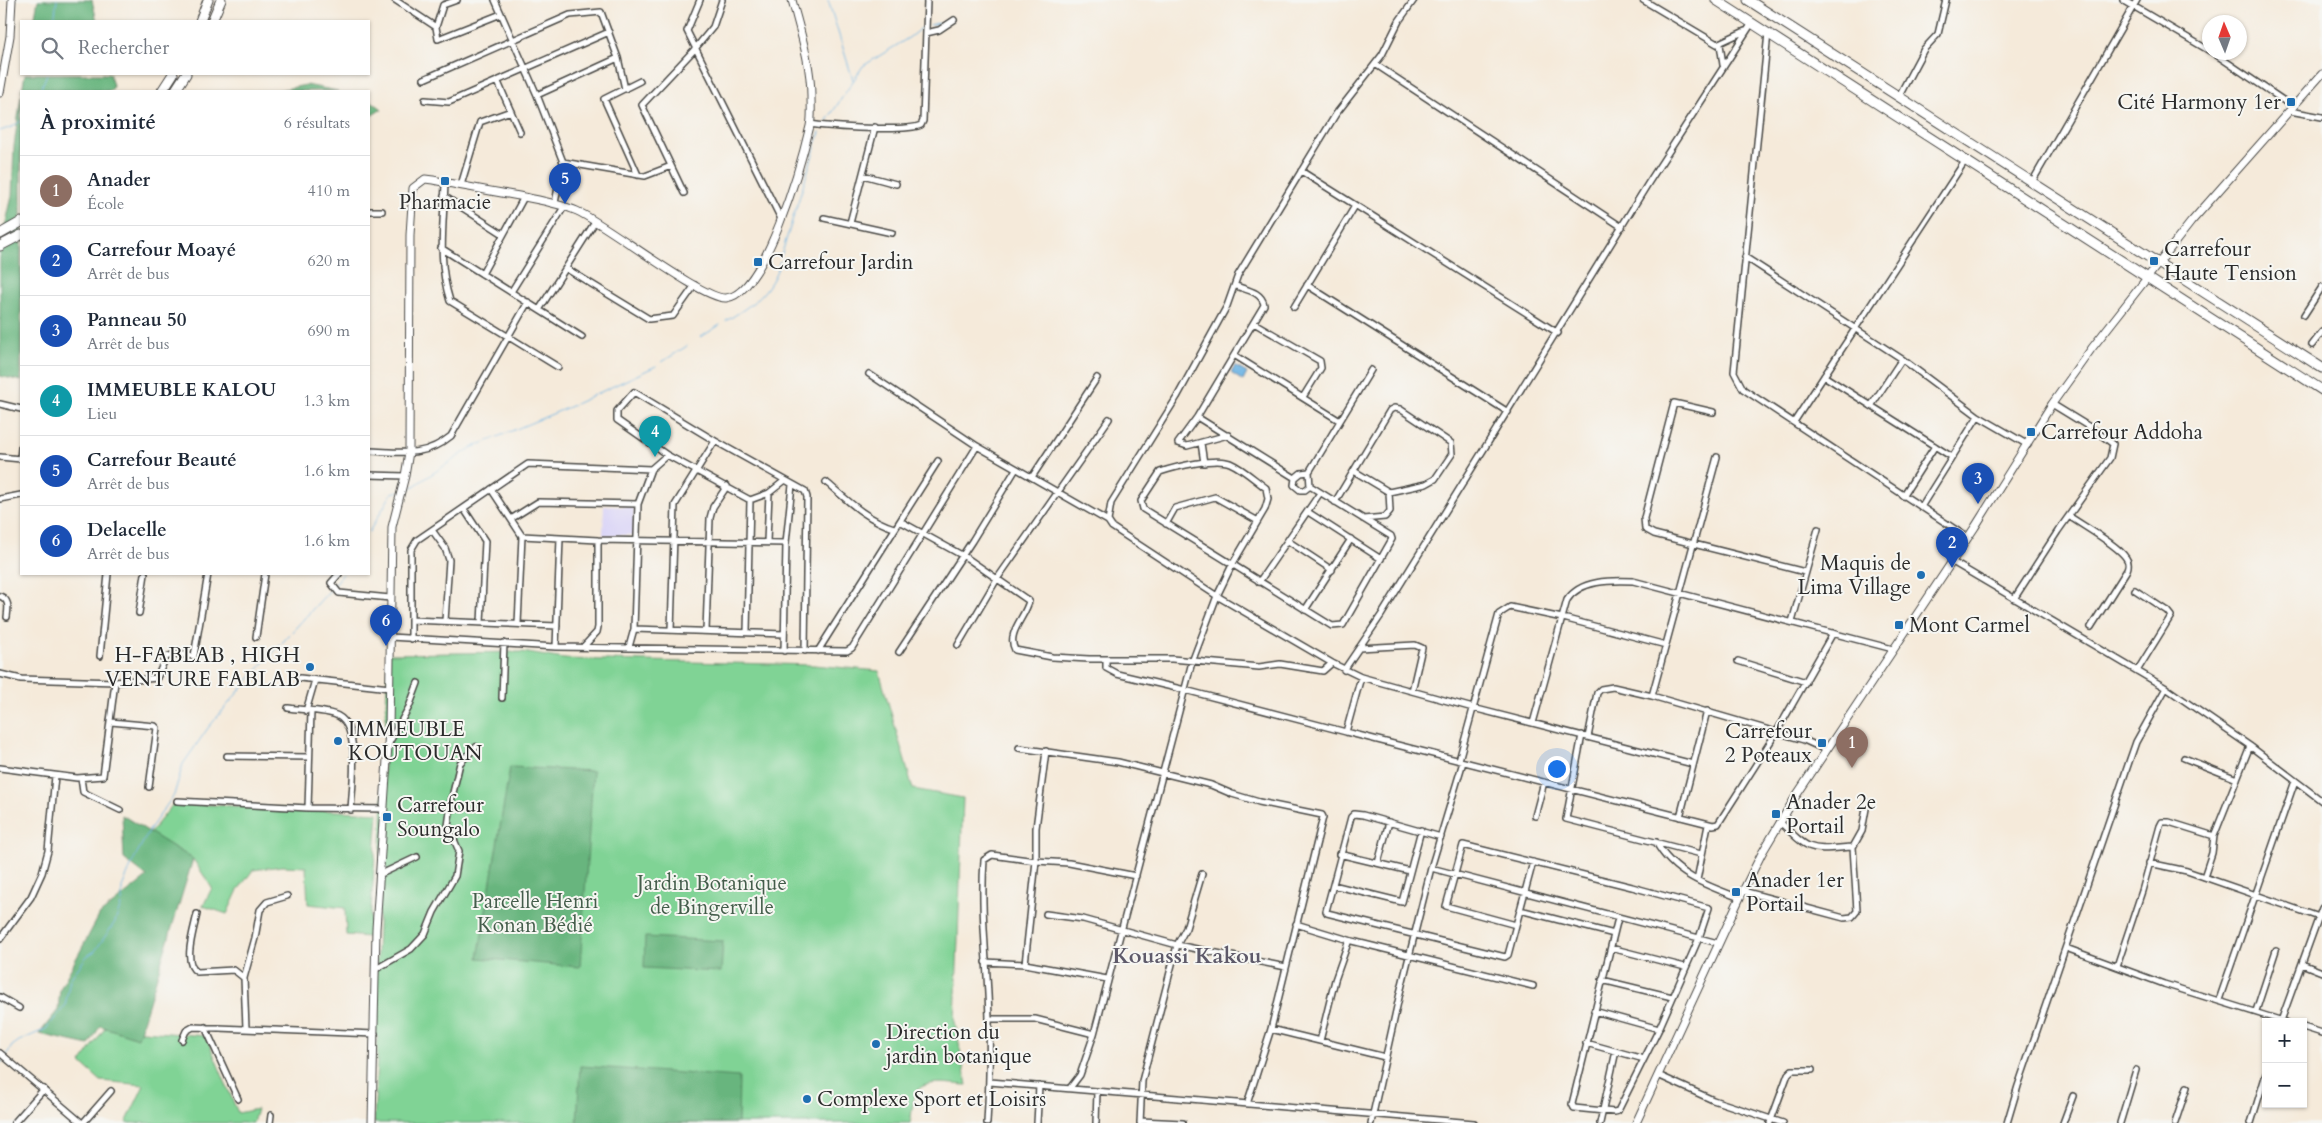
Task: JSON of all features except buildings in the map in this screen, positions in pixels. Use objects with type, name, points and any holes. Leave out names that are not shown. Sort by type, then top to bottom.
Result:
[{"type":"highway","points":[[200,20],[208,0]]},
{"type":"highway","points":[[212,20],[221,0]]},
{"type":"highway","points":[[1716,0],[2322,390]]},
{"type":"highway","points":[[1748,0],[1757,3],[2322,368]]},
{"type":"highway","points":[[163,90],[173,75]]},
{"type":"highway","points":[[177,90],[185,75]]},
{"type":"highway","points":[[0,234],[20,223]]},
{"type":"highway","points":[[0,246],[20,236]]},
{"type":"street","points":[[0,93],[10,36],[12,0]]},
{"type":"street","points":[[395,0],[436,27]]},
{"type":"street","points":[[457,0],[443,5],[436,27],[438,39],[501,14]]},
{"type":"street","points":[[495,0],[526,68],[563,162],[555,203]]},
{"type":"street","points":[[700,0],[687,31],[694,50],[782,219]]},
{"type":"street","points":[[684,193],[642,105],[713,27],[722,0]]},
{"type":"street","points":[[372,1123],[378,875],[388,746],[393,518],[405,476],[409,452],[411,194],[415,185],[425,179],[555,203],[578,211],[695,285],[716,296],[725,298],[735,296],[768,253],[782,219],[810,124],[811,95],[806,54],[792,0]]},
{"type":"street","points":[[810,124],[830,127],[915,128],[921,126],[923,120],[927,0]]},
{"type":"street","points":[[1108,521],[1111,504],[1176,398],[1228,306],[1238,275],[1336,114],[1375,64],[1399,21],[1414,0]]},
{"type":"street","points":[[1643,0],[1708,40],[1720,44],[1746,31]]},
{"type":"street","points":[[1899,96],[1924,49],[1938,34],[1946,0]]},
{"type":"street","points":[[2123,0],[2202,47]]},
{"type":"street","points":[[2032,182],[2137,0]]},
{"type":"street","points":[[424,79],[570,15],[601,12],[618,58],[625,89]]},
{"type":"street","points":[[926,32],[939,30],[954,20]]},
{"type":"street","points":[[1344,670],[1558,333],[1622,227],[1752,22]]},
{"type":"street","points":[[426,100],[449,102],[609,32]]},
{"type":"street","points":[[1768,33],[1734,372],[1743,389],[1967,537]]},
{"type":"street","points":[[1720,44],[1724,65]]},
{"type":"street","points":[[537,95],[618,58]]},
{"type":"street","points":[[2222,60],[2292,109],[2322,117]]},
{"type":"street","points":[[1375,64],[1622,227]]},
{"type":"street","points":[[1636,1123],[1718,943],[1780,822],[2028,445],[2052,404],[2158,262],[2322,74]]},
{"type":"street","points":[[638,175],[604,98],[640,81]]},
{"type":"street","points":[[498,82],[520,132]]},
{"type":"street","points":[[461,185],[480,122],[511,111]]},
{"type":"street","points":[[850,223],[875,127]]},
{"type":"street","points":[[1794,422],[1965,161]]},
{"type":"street","points":[[563,162],[646,176],[671,166]]},
{"type":"street","points":[[1301,171],[1558,333]]},
{"type":"street","points":[[863,175],[896,184]]},
{"type":"street","points":[[444,182],[442,270],[450,301],[558,367]]},
{"type":"street","points":[[444,196],[503,234]]},
{"type":"street","points":[[482,274],[524,197]]},
{"type":"street","points":[[511,292],[564,206]]},
{"type":"street","points":[[1294,307],[1355,206]]},
{"type":"street","points":[[370,211],[382,212]]},
{"type":"street","points":[[824,218],[892,232]]},
{"type":"street","points":[[539,310],[595,222]]},
{"type":"street","points":[[441,248],[582,337]]},
{"type":"street","points":[[1745,257],[1902,359],[1978,416],[2028,445]]},
{"type":"street","points":[[566,269],[649,319],[673,316],[695,285]]},
{"type":"street","points":[[1307,285],[1508,412]]},
{"type":"street","points":[[1228,435],[1187,446],[1178,443],[1198,417],[1263,309],[1263,300],[1258,294],[1236,286]]},
{"type":"street","points":[[2304,315],[2322,287]]},
{"type":"street","points":[[370,451],[417,453],[440,445],[451,436],[528,302]]},
{"type":"street","points":[[1254,324],[1320,361],[1321,368],[1303,397]]},
{"type":"street","points":[[2312,345],[2322,332]]},
{"type":"street","points":[[1234,355],[1340,421]]},
{"type":"street","points":[[1871,406],[1902,359]]},
{"type":"street","points":[[1310,486],[1309,472],[1371,370]]},
{"type":"street","points":[[869,374],[977,446],[1108,521],[1112,527],[1217,596],[1344,670],[1361,677],[1473,708],[1693,764]]},
{"type":"street","points":[[1824,376],[1952,457]]},
{"type":"street","points":[[1032,477],[1097,378]]},
{"type":"street","points":[[750,500],[667,455],[617,420],[617,411],[634,392],[784,481],[801,487],[807,497],[805,651]]},
{"type":"street","points":[[1713,412],[1674,403],[1644,518],[1645,529],[1654,534],[1805,572]]},
{"type":"street","points":[[0,404],[20,409]]},
{"type":"street","points":[[2014,599],[2110,458],[2113,444],[2096,431],[2052,404]]},
{"type":"street","points":[[1335,502],[1390,410],[1394,408],[1400,409],[1451,443],[1452,454],[1435,478],[1426,484],[1389,492],[1354,471]]},
{"type":"street","points":[[1921,507],[1978,416]]},
{"type":"street","points":[[1198,417],[1295,478]]},
{"type":"street","points":[[958,645],[997,579],[1109,419]]},
{"type":"street","points":[[671,630],[675,505],[715,441]]},
{"type":"street","points":[[1200,443],[1204,463]]},
{"type":"street","points":[[390,637],[556,647],[847,651],[852,648],[977,446]]},
{"type":"street","points":[[1903,496],[1935,446]]},
{"type":"street","points":[[629,647],[634,629],[638,504],[651,469],[667,455]]},
{"type":"street","points":[[0,457],[20,459]]},
{"type":"street","points":[[1652,696],[1717,457]]},
{"type":"street","points":[[818,651],[938,461]]},
{"type":"street","points":[[1070,1088],[1080,1075],[1094,1034],[1192,662],[1217,596],[1232,565],[1267,504],[1266,488],[1229,463],[1204,463],[1156,474],[1141,501],[1143,509],[1166,524],[1232,565],[1259,582],[1332,626],[1342,625],[1392,542],[1391,536],[1310,486]]},
{"type":"street","points":[[410,639],[412,550],[417,540],[528,464],[651,469]]},
{"type":"street","points":[[899,652],[1016,469]]},
{"type":"street","points":[[1309,472],[1298,474],[1294,485],[1297,489],[1305,490],[1310,486]]},
{"type":"street","points":[[370,475],[405,476]]},
{"type":"street","points":[[750,500],[769,493],[784,481]]},
{"type":"street","points":[[826,482],[857,509],[883,525],[894,528]]},
{"type":"street","points":[[784,650],[786,543],[792,484]]},
{"type":"street","points":[[706,631],[708,542],[711,513],[727,486]]},
{"type":"street","points":[[491,489],[522,536],[518,624]]},
{"type":"street","points":[[1363,519],[1386,517],[1390,511],[1389,492]]},
{"type":"street","points":[[767,542],[769,493]]},
{"type":"street","points":[[1259,582],[1320,493]]},
{"type":"street","points":[[0,499],[20,495]]},
{"type":"street","points":[[1166,524],[1175,508],[1215,497],[1258,521]]},
{"type":"street","points":[[747,632],[750,500]]},
{"type":"street","points":[[511,519],[532,504],[538,502],[638,504]]},
{"type":"street","points":[[464,509],[485,541],[482,622]]},
{"type":"street","points":[[1308,512],[1382,559]]},
{"type":"street","points":[[2069,516],[2110,544],[2126,557],[2128,562],[2127,570],[2091,627]]},
{"type":"street","points":[[900,521],[923,532],[962,556],[1029,601],[1013,636],[1012,644],[1015,650],[1052,657],[1172,659],[1259,667],[1287,665],[1323,671],[1332,663]]},
{"type":"street","points":[[1792,622],[1818,529]]},
{"type":"street","points":[[432,530],[448,553],[445,621]]},
{"type":"street","points":[[522,536],[598,540],[786,543]]},
{"type":"street","points":[[556,647],[560,538]]},
{"type":"street","points":[[1305,610],[1352,539]]},
{"type":"street","points":[[584,646],[597,632],[598,627],[598,540]]},
{"type":"street","points":[[1288,541],[1332,570]]},
{"type":"street","points":[[1951,561],[2166,688],[2250,746],[2322,801]]},
{"type":"street","points":[[100,656],[108,575]]},
{"type":"street","points":[[139,613],[145,575]]},
{"type":"street","points":[[0,674],[21,679],[115,682],[157,678],[166,657],[175,654],[194,656],[208,575]]},
{"type":"street","points":[[256,637],[265,575]]},
{"type":"street","points":[[338,575],[331,583],[340,593],[390,598]]},
{"type":"street","points":[[1533,723],[1559,623],[1562,620],[1567,600],[1572,593],[1592,584],[1616,580],[1633,581],[1893,649]]},
{"type":"street","points":[[2135,590],[2167,610],[2172,616],[2137,672]]},
{"type":"street","points":[[0,596],[8,602],[7,617]]},
{"type":"street","points":[[1371,1123],[1431,868],[1441,837],[1473,708],[1499,614],[1510,607],[1562,620],[1567,619],[1666,645]]},
{"type":"street","points":[[411,620],[557,626]]},
{"type":"street","points":[[634,629],[784,634]]},
{"type":"street","points":[[1106,659],[1106,668],[1117,674],[1570,790],[1680,816],[1708,825],[1718,824],[1776,732],[1833,633]]},
{"type":"street","points":[[502,698],[504,643]]},
{"type":"street","points":[[1359,648],[1415,645],[1422,648],[1412,691]]},
{"type":"street","points":[[1738,661],[1806,682]]},
{"type":"street","points":[[1346,732],[1361,677]]},
{"type":"street","points":[[300,678],[390,688]]},
{"type":"street","points":[[308,808],[308,711],[315,680]]},
{"type":"street","points":[[0,776],[3,769],[80,778],[103,776],[115,682]]},
{"type":"street","points":[[388,746],[418,683]]},
{"type":"street","points":[[1588,737],[1597,693],[1602,689],[1613,687],[1652,696],[1804,740],[1826,750]]},
{"type":"street","points":[[2007,1123],[2134,749],[2166,688]]},
{"type":"street","points":[[288,708],[340,717],[350,732],[353,749],[352,810]]},
{"type":"street","points":[[1680,816],[1707,712]]},
{"type":"street","points":[[111,722],[157,728],[149,787]]},
{"type":"street","points":[[1582,735],[1566,819],[1700,854]]},
{"type":"street","points":[[2204,878],[2212,853],[2214,836],[2250,746]]},
{"type":"street","points":[[376,969],[411,948],[425,934],[434,912],[455,876],[459,851],[448,826],[452,797],[458,767],[476,747]]},
{"type":"street","points":[[1019,748],[1118,762],[1211,785],[1259,802],[1322,815],[1324,819],[1271,1029],[1247,1104]]},
{"type":"street","points":[[1025,964],[1036,861],[1036,828],[1046,751]]},
{"type":"street","points":[[228,756],[309,757]]},
{"type":"street","points":[[2184,758],[2237,779]]},
{"type":"street","points":[[0,939],[31,897],[42,873],[48,851],[55,776]]},
{"type":"street","points":[[80,778],[83,792],[120,810]]},
{"type":"street","points":[[1535,816],[1544,782]]},
{"type":"street","points":[[2219,1000],[2295,782]]},
{"type":"street","points":[[177,801],[384,810]]},
{"type":"street","points":[[1656,842],[1672,865],[1711,888],[1844,918],[1852,917],[1858,910],[1853,847],[1862,831],[1867,803]]},
{"type":"street","points":[[1441,837],[1421,830],[1354,814],[1351,817],[1340,854],[1327,913],[1502,958],[1508,955],[1533,862]]},
{"type":"street","points":[[1378,864],[1389,822]]},
{"type":"street","points":[[1780,822],[1800,841],[1816,850],[1853,847]]},
{"type":"street","points":[[2117,966],[2162,822],[2214,836]]},
{"type":"street","points":[[1697,880],[1700,854],[1708,825]]},
{"type":"street","points":[[1333,885],[1402,902],[1421,830]]},
{"type":"street","points":[[1516,925],[1446,906],[1465,844],[1707,906],[1709,912],[1699,938],[1658,1029],[1618,1111],[1614,1112],[1572,1107],[1618,918]]},
{"type":"street","points":[[1340,854],[1410,871]]},
{"type":"street","points":[[987,1123],[990,1082],[989,1019],[982,892],[984,860],[992,856],[1069,863],[1136,876]]},
{"type":"street","points":[[378,875],[417,857]]},
{"type":"street","points":[[2150,863],[2180,869],[2320,918]]},
{"type":"street","points":[[1431,868],[1524,894],[1718,943]]},
{"type":"street","points":[[1183,1123],[1140,1122],[1141,1094],[1142,1081],[1177,946],[1186,928],[1202,874]]},
{"type":"street","points":[[246,1028],[244,978],[255,938],[260,910],[267,902],[287,896]]},
{"type":"street","points":[[2284,1018],[2322,908]]},
{"type":"street","points":[[1520,910],[1614,934]]},
{"type":"street","points":[[197,914],[188,961],[192,969],[197,972],[234,970],[244,978]]},
{"type":"street","points":[[1046,914],[1083,919],[1177,946],[1286,967]]},
{"type":"street","points":[[1296,924],[1349,940],[1533,986]]},
{"type":"street","points":[[1320,1041],[1349,940]]},
{"type":"street","points":[[1610,948],[1685,967]]},
{"type":"street","points":[[2066,948],[2164,984],[2275,1018]]},
{"type":"street","points":[[2256,1011],[2276,950]]},
{"type":"street","points":[[985,962],[1025,964],[1108,979]]},
{"type":"street","points":[[2302,964],[2322,972]]},
{"type":"street","points":[[1602,980],[1672,997]]},
{"type":"street","points":[[0,998],[19,1008]]},
{"type":"street","points":[[1594,1011],[1658,1029]]},
{"type":"street","points":[[989,1019],[1035,1019],[1094,1034]]},
{"type":"street","points":[[182,1040],[189,1028],[205,1027],[375,1034]]},
{"type":"street","points":[[205,1027],[238,1099]]},
{"type":"street","points":[[2307,1028],[2322,1034]]},
{"type":"street","points":[[1271,1029],[1385,1057]]},
{"type":"street","points":[[1586,1044],[1644,1059]]},
{"type":"street","points":[[1600,1123],[1601,1111],[1616,1051]]},
{"type":"street","points":[[3,1056],[82,1123],[112,1091]]},
{"type":"street","points":[[1771,1121],[1788,1074],[1792,1070],[1812,1070]]},
{"type":"street","points":[[2120,1123],[2136,1070]]},
{"type":"street","points":[[1658,1075],[1713,1100],[1771,1121],[1784,1123]]},
{"type":"street","points":[[990,1082],[1474,1123]]},
{"type":"street","points":[[1037,1123],[1039,1086]]},
{"type":"street","points":[[2175,1123],[2186,1087]]},
{"type":"street","points":[[2251,1123],[2262,1087]]},
{"type":"street","points":[[14,1123],[44,1089]]},
{"type":"street","points":[[1096,1123],[1097,1091]]},
{"type":"street","points":[[2063,1123],[2073,1096]]},
{"type":"street","points":[[270,1123],[271,1115]]},
{"type":"shaded area","points":[[604,506],[634,507],[633,535],[603,535]]},
{"type":"green space","points":[[38,0],[92,0],[97,20],[34,20]]},
{"type":"green space","points":[[25,75],[110,75],[113,86],[111,90],[22,90]]},
{"type":"green space","points":[[306,85],[333,90],[279,90]]},
{"type":"green space","points":[[370,100],[382,109],[370,116]]},
{"type":"green space","points":[[20,103],[20,381],[0,376],[0,248],[12,196],[14,146]]},
{"type":"green space","name":"Jardin Botanique de Bingerville","points":[[522,652],[564,659],[814,665],[879,671],[913,789],[963,798],[955,1022],[967,1085],[938,1083],[918,1089],[913,1102],[910,1123],[374,1123],[378,1037],[374,1036],[388,654]]},
{"type":"green space","name":"Parcelle Henri Konan Bédié","points":[[510,767],[593,771],[580,967],[478,958]]},
{"type":"green space","points":[[174,803],[378,813],[369,937],[346,935],[345,908],[308,904],[306,867],[282,866],[253,870],[238,890],[227,914],[203,906],[212,888],[193,859],[150,833]]},
{"type":"green space","points":[[122,815],[193,859],[138,1038],[100,1026],[89,1045],[39,1034],[58,1010],[60,989],[100,914],[147,877],[124,859]]},
{"type":"green space","points":[[645,937],[723,941],[721,972],[644,968]]},
{"type":"green space","points":[[105,1028],[206,1036],[238,1113],[257,1109],[253,1123],[126,1123],[144,1085],[101,1081],[81,1063]]},
{"type":"green space","points":[[580,1066],[739,1077],[738,1123],[577,1123]]},
{"type":"water","points":[[1235,366],[1247,373],[1243,381],[1231,373]]},
{"type":"waterway","points":[[54,20],[57,0]]},
{"type":"waterway","points":[[828,0],[853,80]]},
{"type":"waterway","points":[[930,25],[948,21]]},
{"type":"waterway","points":[[826,122],[863,66],[921,28]]},
{"type":"waterway","points":[[40,90],[47,75]]},
{"type":"waterway","points":[[0,131],[20,122]]},
{"type":"waterway","points":[[781,256],[820,132]]},
{"type":"waterway","points":[[726,321],[760,297],[772,281],[780,261]]},
{"type":"waterway","points":[[701,337],[720,325]]},
{"type":"waterway","points":[[662,362],[687,346]]},
{"type":"waterway","points":[[405,492],[471,448],[569,407],[656,366]]},
{"type":"waterway","points":[[370,530],[392,493],[399,491]]},
{"type":"waterway","points":[[334,585],[342,575]]},
{"type":"waterway","points":[[6,1056],[12,1046],[19,1041],[46,1029],[65,1006],[70,979],[87,956],[95,951],[115,922],[122,902],[122,887],[135,857],[150,829],[174,795],[183,764],[208,728],[250,678],[331,589]]},
{"type":"waterway","points":[[0,1064],[4,1059]]},
{"type":"place","name":"Cité Harmony 1er","points":[[2291,102]]},
{"type":"place","name":"Pharmacie","points":[[445,181]]},
{"type":"place","name":"Carrefour Beauté","points":[[565,204]]},
{"type":"place","name":"Carrefour Haute Tension","points":[[2154,261]]},
{"type":"place","name":"Carrefour Jardin","points":[[758,262]]},
{"type":"place","name":"Carrefour Addoha","points":[[2031,432]]},
{"type":"place","name":"IMMEUBLE KALOU","points":[[655,457]]},
{"type":"place","name":"Panneau 50","points":[[1978,504]]},
{"type":"place","name":"Carrefour Moayé","points":[[1952,568]]},
{"type":"place","name":"Maquis de Lima Village","points":[[1921,575]]},
{"type":"place","name":"Mont Carmel","points":[[1899,625]]},
{"type":"place","name":"Delacelle","points":[[386,646]]},
{"type":"place","name":"H-FABLAB , HIGH VENTURE FABLAB","points":[[310,667]]},
{"type":"place","name":"IMMEUBLE KOUTOUAN","points":[[338,741]]},
{"type":"place","name":"Carrefour 2 Poteaux","points":[[1822,743]]},
{"type":"place","name":"Anader","points":[[1852,768]]},
{"type":"place","name":"Anader 2e Portail","points":[[1776,814]]},
{"type":"place","name":"Carrefour Soungalo","points":[[387,817]]},
{"type":"place","name":"Anader 1er Portail","points":[[1736,892]]},
{"type":"place","name":"Direction du jardin botanique","points":[[876,1044]]},
{"type":"place","name":"Complexe Sport et Loisirs","points":[[807,1099]]},
{"type":"district","name":"Kouassi Kakou","points":[[1187,955]]}]
